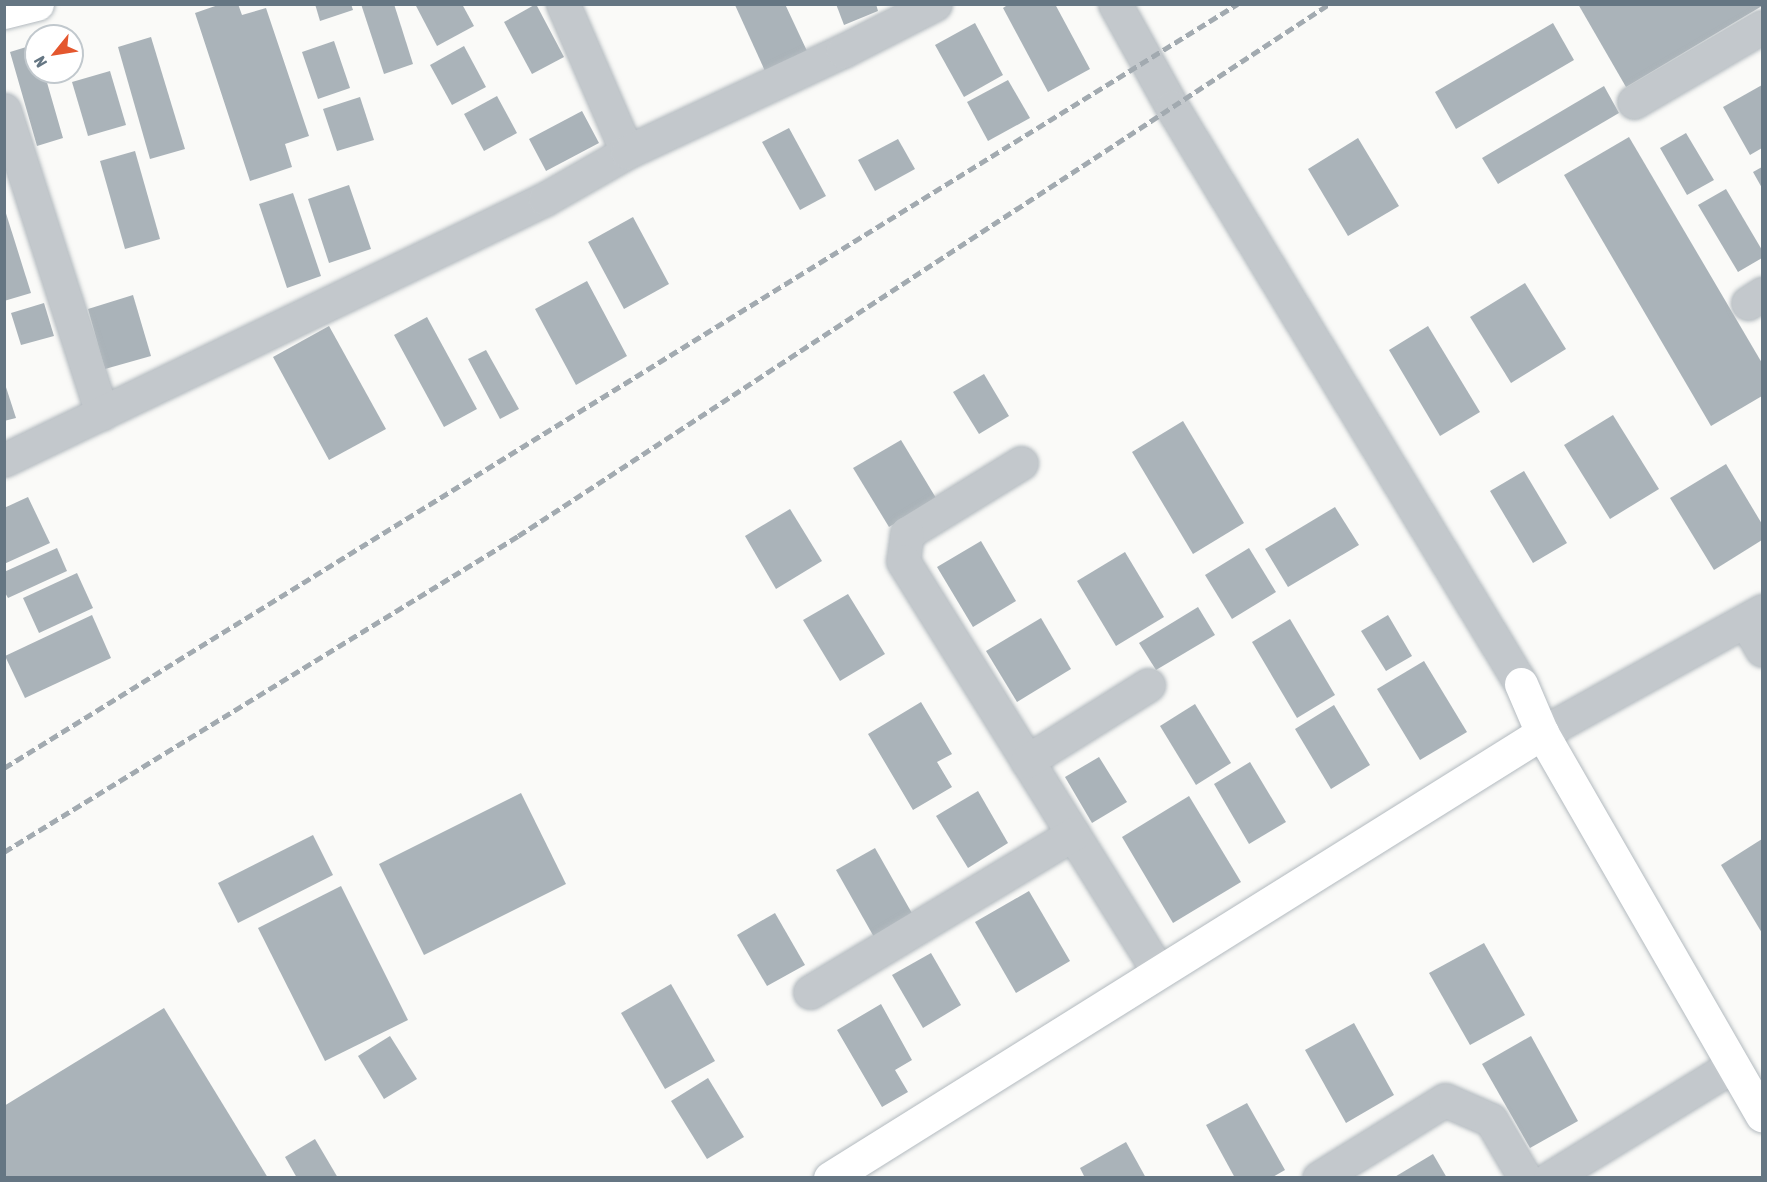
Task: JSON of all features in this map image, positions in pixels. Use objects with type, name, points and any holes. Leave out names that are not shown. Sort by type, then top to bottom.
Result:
[{"type":"street","points":[[4,12],[37,4]]},
{"type":"street","points":[[563,4],[627,152]]},
{"type":"street","points":[[4,460],[545,199],[627,152],[843,51],[935,4]]},
{"type":"street","points":[[1115,4],[1151,71],[1521,684],[1542,733],[1762,1115]]},
{"type":"street","points":[[1634,102],[1762,27]]},
{"type":"street","points":[[4,110],[102,414]]},
{"type":"street","points":[[1021,464],[907,533],[903,561],[1158,971]]},
{"type":"street","points":[[830,1178],[1542,733],[1754,617],[1762,651]]},
{"type":"street","points":[[1027,761],[1148,685]]},
{"type":"street","points":[[810,992],[1073,834]]},
{"type":"street","points":[[1550,1178],[1732,1066]]},
{"type":"street","points":[[1319,1178],[1445,1100],[1491,1120],[1525,1178]]},
{"type":"building","points":[[221,4],[238,4],[242,15],[266,8],[309,136],[285,144],[292,167],[250,181],[195,13]]},
{"type":"building","points":[[315,4],[351,4],[353,10],[320,21]]},
{"type":"building","points":[[361,4],[394,4],[413,64],[384,74]]},
{"type":"building","points":[[415,4],[462,4],[474,26],[437,46]]},
{"type":"building","points":[[536,4],[564,57],[532,74],[504,22]]},
{"type":"building","points":[[785,4],[807,51],[765,71],[735,5]]},
{"type":"building","points":[[836,4],[876,4],[878,11],[844,25]]},
{"type":"building","points":[[1009,4],[1055,4],[1090,69],[1048,92],[1003,8]]},
{"type":"building","points":[[1578,4],[1762,4],[1762,6],[1626,87]]},
{"type":"building","points":[[975,23],[1003,75],[964,97],[935,45]]},
{"type":"building","points":[[1553,23],[1574,60],[1456,129],[1435,92]]},
{"type":"building","points":[[151,37],[185,149],[150,159],[118,47]]},
{"type":"building","points":[[334,41],[350,88],[318,99],[302,52]]},
{"type":"building","points":[[464,46],[486,87],[452,105],[430,65]]},
{"type":"building","points":[[24,48],[24,84],[47,84],[63,138],[37,146],[10,52]]},
{"type":"building","points":[[110,71],[126,125],[88,136],[73,84],[84,84],[84,79]]},
{"type":"building","points":[[1008,80],[1030,118],[988,141],[967,102]]},
{"type":"building","points":[[1762,85],[1762,148],[1750,155],[1723,107]]},
{"type":"building","points":[[1604,86],[1619,113],[1498,184],[1482,158]]},
{"type":"building","points":[[497,96],[517,133],[484,151],[464,114]]},
{"type":"building","points":[[360,97],[374,140],[337,151],[323,109]]},
{"type":"building","points":[[582,111],[599,143],[546,171],[529,139]]},
{"type":"building","points":[[789,128],[826,196],[800,210],[762,142]]},
{"type":"building","points":[[1686,133],[1714,180],[1687,195],[1660,148]]},
{"type":"building","points":[[1629,137],[1762,363],[1762,396],[1711,426],[1564,175]]},
{"type":"building","points":[[1358,138],[1399,206],[1348,236],[1308,169]]},
{"type":"building","points":[[898,139],[915,169],[875,191],[858,160]]},
{"type":"building","points":[[135,151],[160,239],[125,249],[100,161]]},
{"type":"building","points":[[1762,167],[1762,188],[1753,172]]},
{"type":"building","points":[[349,185],[371,249],[329,263],[308,199]]},
{"type":"building","points":[[1726,189],[1762,250],[1762,258],[1738,272],[1698,205]]},
{"type":"building","points":[[293,193],[321,276],[287,288],[259,204]]},
{"type":"building","points":[[4,207],[31,293],[4,301]]},
{"type":"building","points":[[633,217],[669,284],[624,309],[588,242]]},
{"type":"building","points":[[587,281],[627,356],[576,385],[535,309]]},
{"type":"building","points":[[1525,283],[1566,349],[1511,383],[1470,317]]},
{"type":"building","points":[[133,295],[151,356],[105,369],[88,309]]},
{"type":"building","points":[[44,303],[54,336],[21,345],[11,313]]},
{"type":"building","points":[[427,317],[477,409],[444,427],[394,335]]},
{"type":"building","points":[[329,326],[386,429],[329,460],[273,357]]},
{"type":"building","points":[[1428,326],[1480,412],[1440,436],[1389,350]]},
{"type":"building","points":[[486,350],[519,409],[500,419],[468,359]]},
{"type":"building","points":[[984,374],[1009,416],[979,434],[953,392]]},
{"type":"building","points":[[4,381],[16,418],[4,421]]},
{"type":"building","points":[[1613,415],[1659,489],[1610,519],[1564,445]]},
{"type":"building","points":[[1183,421],[1244,523],[1193,554],[1132,452]]},
{"type":"building","points":[[901,440],[936,498],[889,527],[853,468]]},
{"type":"building","points":[[1726,464],[1762,524],[1762,540],[1714,570],[1670,498]]},
{"type":"building","points":[[1524,471],[1567,543],[1533,563],[1490,491]]},
{"type":"building","points":[[28,497],[50,543],[4,564],[4,508]]},
{"type":"building","points":[[1335,507],[1359,545],[1288,587],[1265,549]]},
{"type":"building","points":[[790,509],[822,561],[776,589],[745,536]]},
{"type":"building","points":[[981,541],[1016,601],[973,627],[937,567]]},
{"type":"building","points":[[57,548],[67,571],[8,598],[4,591],[4,572]]},
{"type":"building","points":[[1249,548],[1276,592],[1232,619],[1205,575]]},
{"type":"building","points":[[1125,552],[1164,617],[1116,646],[1077,581]]},
{"type":"building","points":[[77,573],[93,608],[39,633],[23,598]]},
{"type":"building","points":[[848,594],[885,654],[840,681],[803,620]]},
{"type":"building","points":[[1198,607],[1215,635],[1156,670],[1139,643]]},
{"type":"building","points":[[92,615],[111,658],[25,698],[5,656]]},
{"type":"building","points":[[1388,615],[1412,656],[1386,671],[1361,631]]},
{"type":"building","points":[[1041,618],[1071,669],[1017,702],[986,651]]},
{"type":"building","points":[[1290,619],[1335,695],[1297,718],[1252,642]]},
{"type":"building","points":[[1424,661],[1467,732],[1420,760],[1377,689]]},
{"type":"building","points":[[921,702],[952,754],[937,762],[952,787],[913,810],[868,734]]},
{"type":"building","points":[[1195,704],[1231,763],[1196,785],[1160,726]]},
{"type":"building","points":[[1334,705],[1370,765],[1331,789],[1295,729]]},
{"type":"building","points":[[1099,757],[1127,802],[1092,823],[1065,777]]},
{"type":"building","points":[[1250,762],[1286,822],[1249,844],[1214,784]]},
{"type":"building","points":[[978,791],[1008,843],[968,868],[936,816]]},
{"type":"building","points":[[521,793],[566,884],[424,955],[379,864]]},
{"type":"building","points":[[1189,796],[1241,882],[1173,923],[1122,837]]},
{"type":"building","points":[[313,835],[333,875],[238,923],[218,883]]},
{"type":"building","points":[[1762,839],[1762,933],[1721,865]]},
{"type":"building","points":[[875,848],[913,915],[874,937],[836,870]]},
{"type":"building","points":[[341,886],[408,1020],[325,1061],[258,928]]},
{"type":"building","points":[[1029,891],[1070,961],[1016,993],[975,922]]},
{"type":"building","points":[[775,913],[805,965],[767,986],[737,935]]},
{"type":"building","points":[[1484,943],[1525,1015],[1470,1045],[1429,973]]},
{"type":"building","points":[[931,953],[961,1005],[923,1028],[892,975]]},
{"type":"building","points":[[671,984],[715,1061],[665,1089],[621,1013]]},
{"type":"building","points":[[881,1004],[912,1060],[895,1070],[908,1092],[882,1107],[837,1030]]},
{"type":"building","points":[[164,1008],[268,1178],[4,1178],[4,1106]]},
{"type":"building","points":[[1354,1023],[1394,1095],[1346,1123],[1305,1050]]},
{"type":"building","points":[[390,1036],[417,1079],[384,1099],[358,1056]]},
{"type":"building","points":[[1531,1036],[1578,1121],[1530,1148],[1482,1064]]},
{"type":"building","points":[[708,1078],[744,1137],[707,1159],[671,1101]]},
{"type":"building","points":[[1247,1103],[1285,1170],[1271,1178],[1235,1178],[1206,1125]]},
{"type":"building","points":[[315,1139],[338,1178],[297,1178],[285,1157]]},
{"type":"building","points":[[1126,1142],[1146,1178],[1085,1178],[1080,1168]]},
{"type":"building","points":[[1433,1154],[1447,1178],[1393,1178]]},
{"type":"railway","points":[[4,768],[1237,4]]},
{"type":"railway","points":[[4,852],[518,536],[1329,4]]}]
